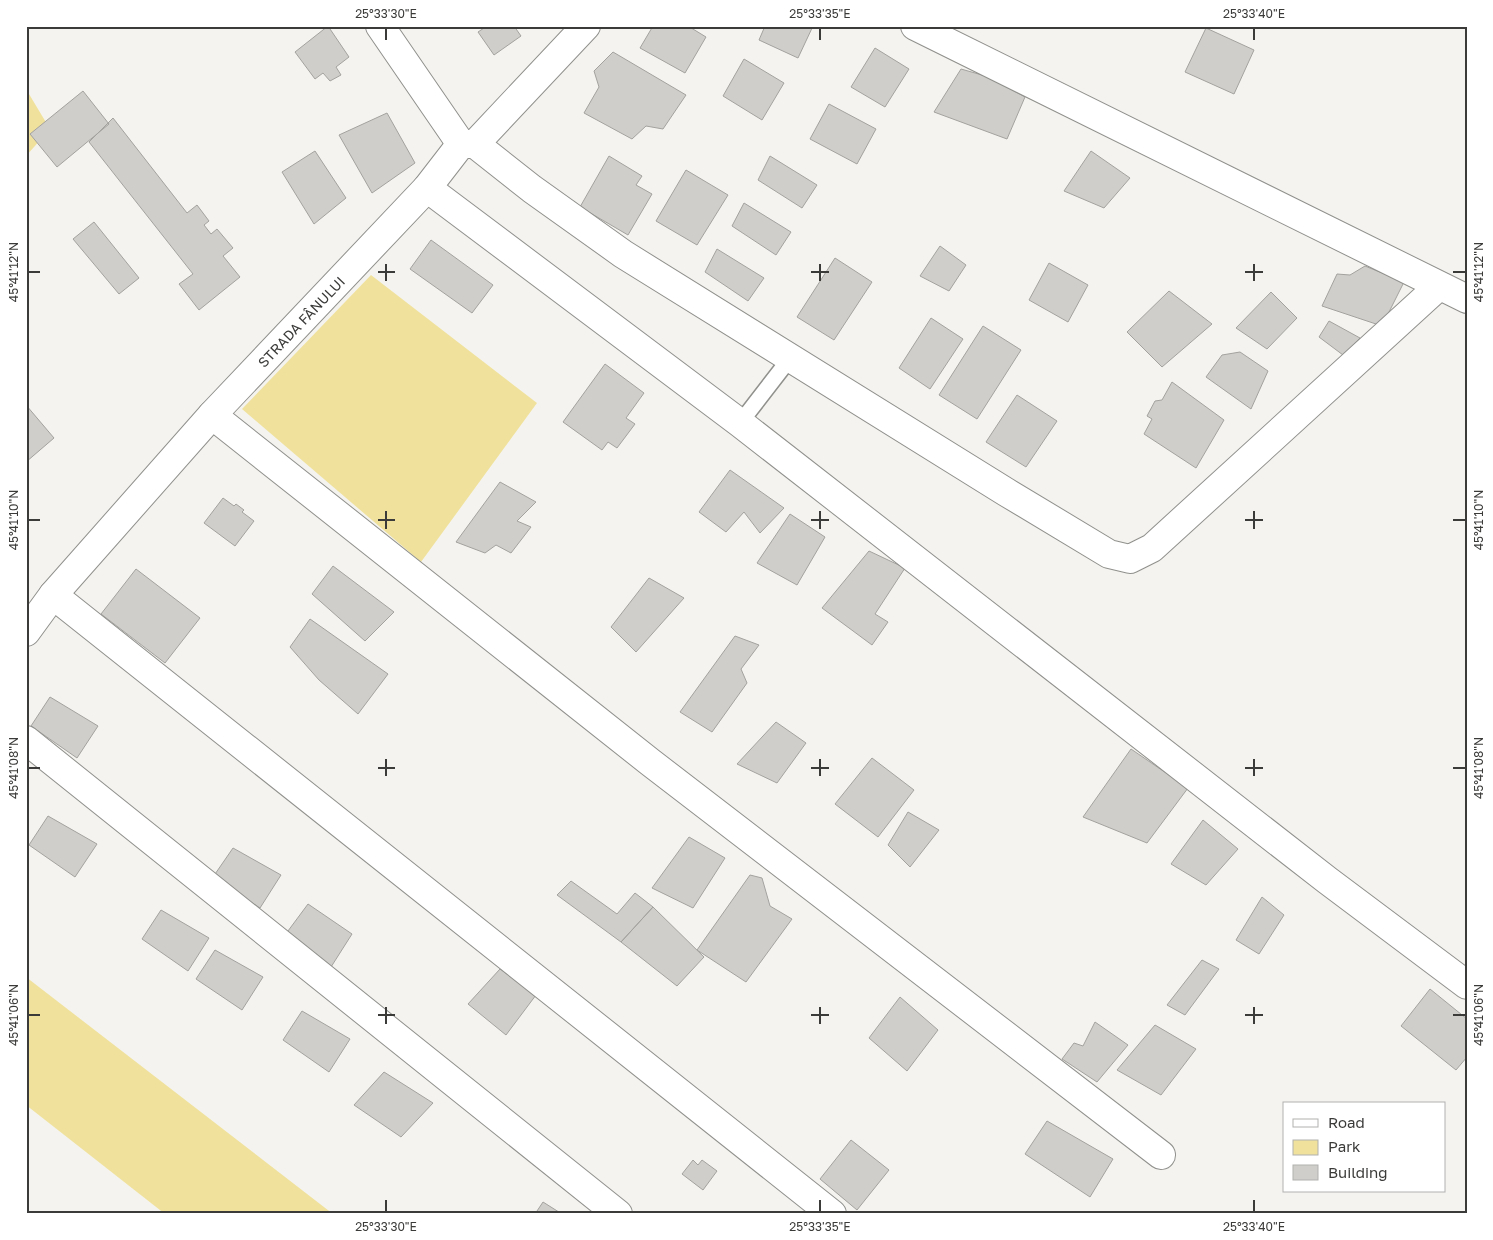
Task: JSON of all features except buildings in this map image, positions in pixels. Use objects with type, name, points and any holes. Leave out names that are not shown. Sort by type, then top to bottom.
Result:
[{"type":"street","points":[[380,26],[468,144],[623,254],[1102,550],[1130,559],[1152,548],[1439,286]]},
{"type":"street","name":"STRADA FÂNULUI","points":[[26,632],[54,595],[212,415],[468,144],[586,26]]},
{"type":"street","points":[[915,26],[1467,299]]},
{"type":"street","points":[[427,188],[740,423],[1319,874],[1467,985]]},
{"type":"street","points":[[212,415],[650,762],[1161,1155]]},
{"type":"street","points":[[54,595],[832,1214]]},
{"type":"street","points":[[26,740],[618,1214]]},
{"type":"lane","points":[[740,423],[791,357]]},
{"type":"green space","points":[[26,89],[50,129],[26,156]]},
{"type":"green space","points":[[371,275],[537,403],[421,562],[242,409]]},
{"type":"green space","points":[[26,977],[333,1214],[165,1214],[26,1105]]}]
